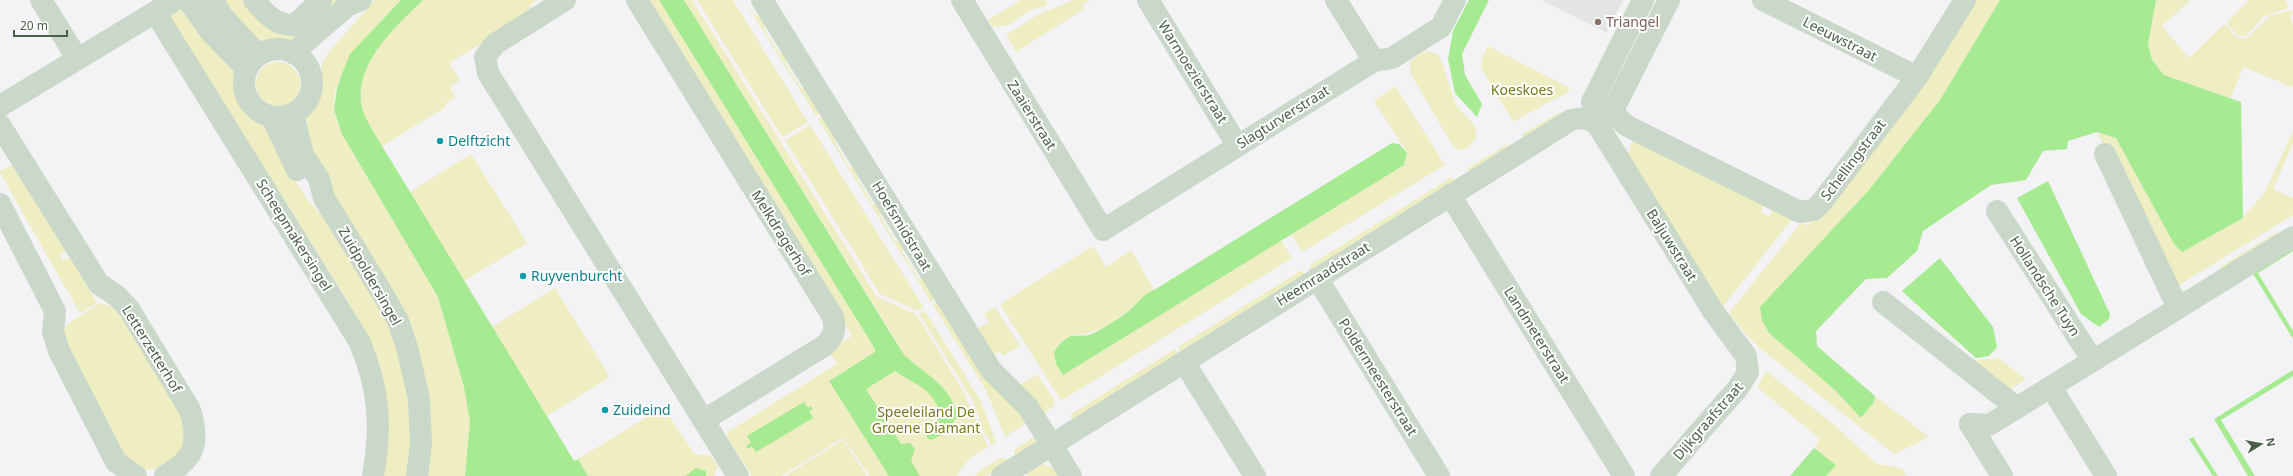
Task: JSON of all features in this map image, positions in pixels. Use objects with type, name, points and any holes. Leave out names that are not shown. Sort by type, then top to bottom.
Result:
[{"type":"street","points":[[41,0],[78,58]]},
{"type":"street","points":[[0,106],[175,0]]},
{"type":"street","points":[[188,0],[210,31],[252,62]]},
{"type":"street","points":[[213,0],[252,62]]},
{"type":"street","points":[[254,0],[273,20],[284,25],[295,25],[321,0]]},
{"type":"street","points":[[565,0],[495,44],[485,56],[488,73],[738,476]]},
{"type":"street","name":"Melkdragerhof","points":[[637,0],[833,317],[836,328],[832,339],[824,346],[704,420]]},
{"type":"street","name":"Hoefsmidstraat","points":[[762,0],[991,370],[1028,407],[1071,476]]},
{"type":"street","name":"Zaaierstraat","points":[[962,0],[1103,230]]},
{"type":"street","name":"Warmoezierstraat","points":[[1148,0],[1237,145]]},
{"type":"street","points":[[1336,0],[1374,61]]},
{"type":"street","name":"Slagturverstraat","points":[[1103,230],[1237,145],[1374,61],[1392,58],[1441,27],[1455,0]]},
{"type":"street","points":[[1643,0],[1592,102],[1605,118],[1669,0]]},
{"type":"street","name":"Leeuwstraat","points":[[1762,0],[1917,77]]},
{"type":"street","name":"Schellingstraat","points":[[1605,118],[1627,126],[1800,212],[1814,210],[1821,203],[1917,77],[1964,0]]},
{"type":"street","points":[[301,60],[355,13],[361,1]]},
{"type":"street","name":"Scheepmakersingel","points":[[155,12],[359,340],[369,365],[376,390],[379,418],[373,476]]},
{"type":"street","points":[[275,49],[301,60],[312,80],[311,94],[304,106],[283,116],[260,113],[248,100],[244,88],[252,62],[275,49]]},
{"type":"street","name":"Zuidpoldersingel","points":[[283,116],[303,154],[319,179],[324,198],[398,321],[407,347],[419,399],[421,444],[417,476]]},
{"type":"street","name":"Heemraadstraat","points":[[1002,476],[1571,120],[1580,118],[1605,118]]},
{"type":"street","name":"Baljuwstraat","points":[[1605,118],[1713,311],[1742,349],[1748,364]]},
{"type":"street","name":"Letterzetterhof","points":[[0,125],[99,284],[117,296],[129,309],[190,410],[196,429],[195,441],[182,466],[165,476]]},
{"type":"street","points":[[2105,154],[2178,308]]},
{"type":"street","name":"Landmeterstraat","points":[[1450,195],[1624,476]]},
{"type":"street","points":[[0,204],[55,311],[53,332],[59,351],[116,462],[136,476]]},
{"type":"street","name":"Hollandsche Tuyn","points":[[1997,212],[2093,361]]},
{"type":"street","points":[[2002,476],[1970,424],[1989,426],[2293,237]]},
{"type":"street","name":"Poldermeesterstraat","points":[[1317,278],[1439,476]]},
{"type":"street","points":[[1883,302],[2017,408]]},
{"type":"street","points":[[1184,362],[1255,476]]},
{"type":"street","name":"Dijkgraafstraat","points":[[1660,476],[1738,388],[1748,372],[1748,364]]},
{"type":"street","points":[[2050,387],[2106,476]]},
{"type":"shaded area","points":[[401,0],[423,0],[389,34],[370,62],[364,77],[361,92],[362,108],[382,146],[574,461],[578,459],[588,476],[465,476],[470,422],[464,387],[438,297],[342,134],[334,110],[337,88],[350,54]]},
{"type":"shaded area","points":[[659,0],[684,0],[904,355],[944,389],[955,407],[957,417],[946,433],[931,440],[927,438],[926,433],[938,418],[940,412],[936,403],[927,391],[895,371],[866,389],[901,444],[910,443],[915,449],[911,461],[920,476],[889,476],[829,381],[875,352],[875,349]]},
{"type":"shaded area","points":[[1469,0],[1489,0],[1462,54],[1465,75],[1482,104],[1477,117],[1455,93],[1448,59],[1453,31]]},
{"type":"shaded area","name":"Triangel","points":[[1541,0],[1623,0],[1607,33]]},
{"type":"shaded area","points":[[2000,0],[2156,0],[2148,44],[2152,60],[2164,75],[2241,102],[2243,218],[2182,252],[2174,244],[2116,138],[2097,132],[2068,141],[2067,149],[2043,151],[2026,180],[1991,185],[1923,231],[1917,251],[1887,278],[1866,279],[1816,331],[1817,346],[1875,396],[1874,402],[1861,418],[1835,390],[1769,333],[1762,320],[1760,307],[1869,190],[1940,100]]},
{"type":"shaded area","points":[[1392,143],[1399,144],[1407,153],[1404,165],[1063,375],[1056,364],[1054,352],[1067,338],[1071,336],[1085,336],[1098,331],[1127,312],[1147,294]]},
{"type":"shaded area","points":[[2048,181],[2110,314],[2109,319],[2099,327],[2081,314],[2017,198]]},
{"type":"shaded area","points":[[2293,246],[2293,251],[2258,273],[2293,331],[2293,339],[2252,272]]},
{"type":"shaded area","points":[[1940,258],[1993,327],[1997,347],[1989,356],[1976,358],[1902,291]]},
{"type":"shaded area","points":[[2293,370],[2293,376],[2221,420],[2255,476],[2248,476],[2214,419]]},
{"type":"shaded area","points":[[804,402],[808,408],[811,406],[813,409],[809,411],[813,418],[756,452],[752,446],[748,449],[746,446],[751,443],[747,436]]},
{"type":"shaded area","points":[[2193,437],[2218,476],[2213,476],[2189,439]]},
{"type":"shaded area","points":[[1814,448],[1836,465],[1826,476],[1790,476]]},
{"type":"shaded area","points":[[696,468],[706,471],[706,476],[685,476]]},
{"type":"green space","points":[[218,0],[241,0],[269,27],[330,0],[350,0],[295,41],[262,42],[254,39]]},
{"type":"green space","points":[[375,0],[401,0],[367,36],[347,64],[339,80],[335,95],[334,110],[342,134],[438,297],[464,387],[470,422],[465,476],[427,476],[429,397],[416,341],[306,145],[305,122],[320,91],[322,63],[329,52]]},
{"type":"green space","points":[[423,0],[538,0],[530,4],[534,12],[449,63],[460,80],[450,87],[455,97],[445,104],[446,107],[382,146],[368,123],[362,108],[361,92],[364,77],[370,62],[389,34]]},
{"type":"green space","points":[[643,0],[659,0],[875,349],[875,352],[829,381],[889,476],[870,476],[843,438],[781,476],[752,476],[726,435],[729,431],[837,364],[829,351],[852,336]]},
{"type":"green space","name":"Speeleiland De Groene Diamant","points":[[684,0],[692,0],[877,297],[916,314],[963,391],[988,447],[969,459],[956,476],[914,476],[856,384],[901,349]]},
{"type":"green space","points":[[697,0],[733,0],[808,122],[782,137]]},
{"type":"green space","points":[[744,0],[756,16],[762,13],[768,23],[763,27],[780,54],[786,51],[791,59],[785,63],[802,89],[808,86],[823,111],[816,116]]},
{"type":"green space","points":[[1021,0],[1045,0],[1048,5],[1028,11],[1009,25],[993,27],[988,20]]},
{"type":"green space","points":[[1073,0],[1090,0],[1082,5],[1084,9],[1016,52],[1006,35],[1036,16]]},
{"type":"green space","points":[[1972,0],[2000,0],[1940,100],[1869,190],[1760,307],[1861,418],[1874,402],[1875,396],[1929,437],[1894,454],[1761,349],[1747,336],[1729,313],[1801,223],[1808,226]]},
{"type":"green space","points":[[2156,0],[2191,0],[2162,26],[2189,58],[2224,24],[2238,38],[2247,38],[2270,16],[2291,10],[2293,14],[2289,16],[2293,24],[2293,87],[2243,67],[2231,98],[2164,75],[2152,60],[2148,44]]},
{"type":"green space","points":[[2249,0],[2285,0],[2289,7],[2263,17],[2247,35],[2239,36],[2226,23]]},
{"type":"green space","points":[[177,9],[183,9],[235,68],[237,95],[243,107],[252,117],[263,124],[272,133],[287,166],[307,199],[325,219],[382,311],[394,336],[410,398],[412,432],[407,476],[382,476],[361,326],[346,298],[185,41],[180,29],[171,34],[167,15]]},
{"type":"green space","name":"Koeskoes","points":[[1488,46],[1570,88],[1568,92],[1513,122],[1481,68],[1482,58]]},
{"type":"green space","points":[[1428,51],[1439,55],[1456,105],[1475,126],[1476,138],[1468,148],[1461,150],[1453,146],[1410,73],[1410,62],[1419,54]]},
{"type":"green space","points":[[278,62],[290,66],[296,72],[300,84],[296,96],[290,102],[278,106],[266,102],[260,96],[256,84],[260,72],[266,66]]},
{"type":"green space","points":[[1395,86],[1445,165],[1302,252],[1291,234],[1404,165],[1407,152],[1374,101]]},
{"type":"green space","points":[[1560,112],[1564,118],[1530,139],[1521,135]]},
{"type":"green space","points":[[825,114],[839,137],[834,141],[850,168],[857,165],[862,174],[857,178],[874,206],[880,202],[885,211],[880,215],[896,242],[903,239],[908,247],[902,251],[919,279],[925,276],[939,297],[931,302],[818,119]]},
{"type":"green space","points":[[810,125],[924,308],[918,311],[880,294],[785,140]]},
{"type":"green space","points":[[2293,131],[2293,143],[2273,189],[2293,198],[2293,215],[2179,285],[2170,274],[2097,132],[2116,138],[2174,244],[2182,251],[2243,218],[2265,192]]},
{"type":"green space","points":[[1636,138],[1765,204],[1761,212],[1769,217],[1773,208],[1793,218],[1721,309],[1625,154],[1631,150],[1629,147]]},
{"type":"green space","points":[[1507,144],[1508,152],[1471,175],[1467,169]]},
{"type":"green space","points":[[471,154],[527,243],[464,281],[410,192]]},
{"type":"green space","points":[[12,165],[66,251],[60,255],[63,261],[70,257],[97,303],[80,313],[0,173],[0,171]]},
{"type":"green space","points":[[1452,177],[1456,184],[1314,272],[1310,265]]},
{"type":"green space","points":[[2277,232],[2277,237],[2222,271],[2220,267]]},
{"type":"green space","points":[[1281,240],[1292,258],[1064,399],[1060,399],[1000,304],[1093,246],[1106,267],[1131,250],[1154,290],[1103,328],[1080,335],[1072,335],[1063,375]]},
{"type":"green space","points":[[1302,270],[1306,277],[1182,354],[1178,347]]},
{"type":"green space","points":[[555,288],[610,377],[547,416],[492,327]]},
{"type":"green space","points":[[940,300],[1029,421],[1005,437],[987,392],[933,305]]},
{"type":"green space","points":[[100,303],[113,307],[119,313],[186,424],[183,451],[162,466],[143,469],[126,462],[64,347],[62,332],[66,325]]},
{"type":"green space","points":[[995,307],[1020,346],[1003,356],[1000,351],[991,356],[975,330],[989,322],[984,314]]},
{"type":"green space","points":[[925,311],[981,401],[996,442],[992,445],[983,430],[973,401],[919,314]]},
{"type":"green space","points":[[1175,349],[1180,356],[1074,422],[1070,415]]},
{"type":"green space","points":[[1998,358],[2026,379],[2008,391],[1972,361]]},
{"type":"green space","points":[[1766,371],[1832,423],[1877,464],[1902,468],[1907,476],[1826,476],[1836,465],[1814,448],[1820,439],[1757,387]]},
{"type":"green space","points":[[1037,374],[1055,401],[1054,406],[1041,415],[1017,387]]},
{"type":"green space","points":[[657,411],[664,419],[669,416],[695,455],[710,455],[719,468],[714,471],[716,476],[706,476],[706,471],[685,476],[588,476],[578,459]]},
{"type":"green space","points":[[1036,436],[1034,444],[1017,457],[1014,452],[1016,448]]},
{"type":"green space","points":[[843,440],[867,476],[785,476]]},
{"type":"green space","points":[[1003,457],[1008,462],[986,476],[975,476],[979,471]]},
{"type":"green space","points":[[1043,464],[1053,468],[1057,465],[1064,476],[1028,476],[1027,473]]},
{"type":"place","name":"Triangel","points":[[1598,22]]},
{"type":"place","name":"Delftzicht","points":[[440,141]]},
{"type":"place","name":"Ruyvenburcht","points":[[523,276]]},
{"type":"place","name":"Zuideind","points":[[605,410]]}]
